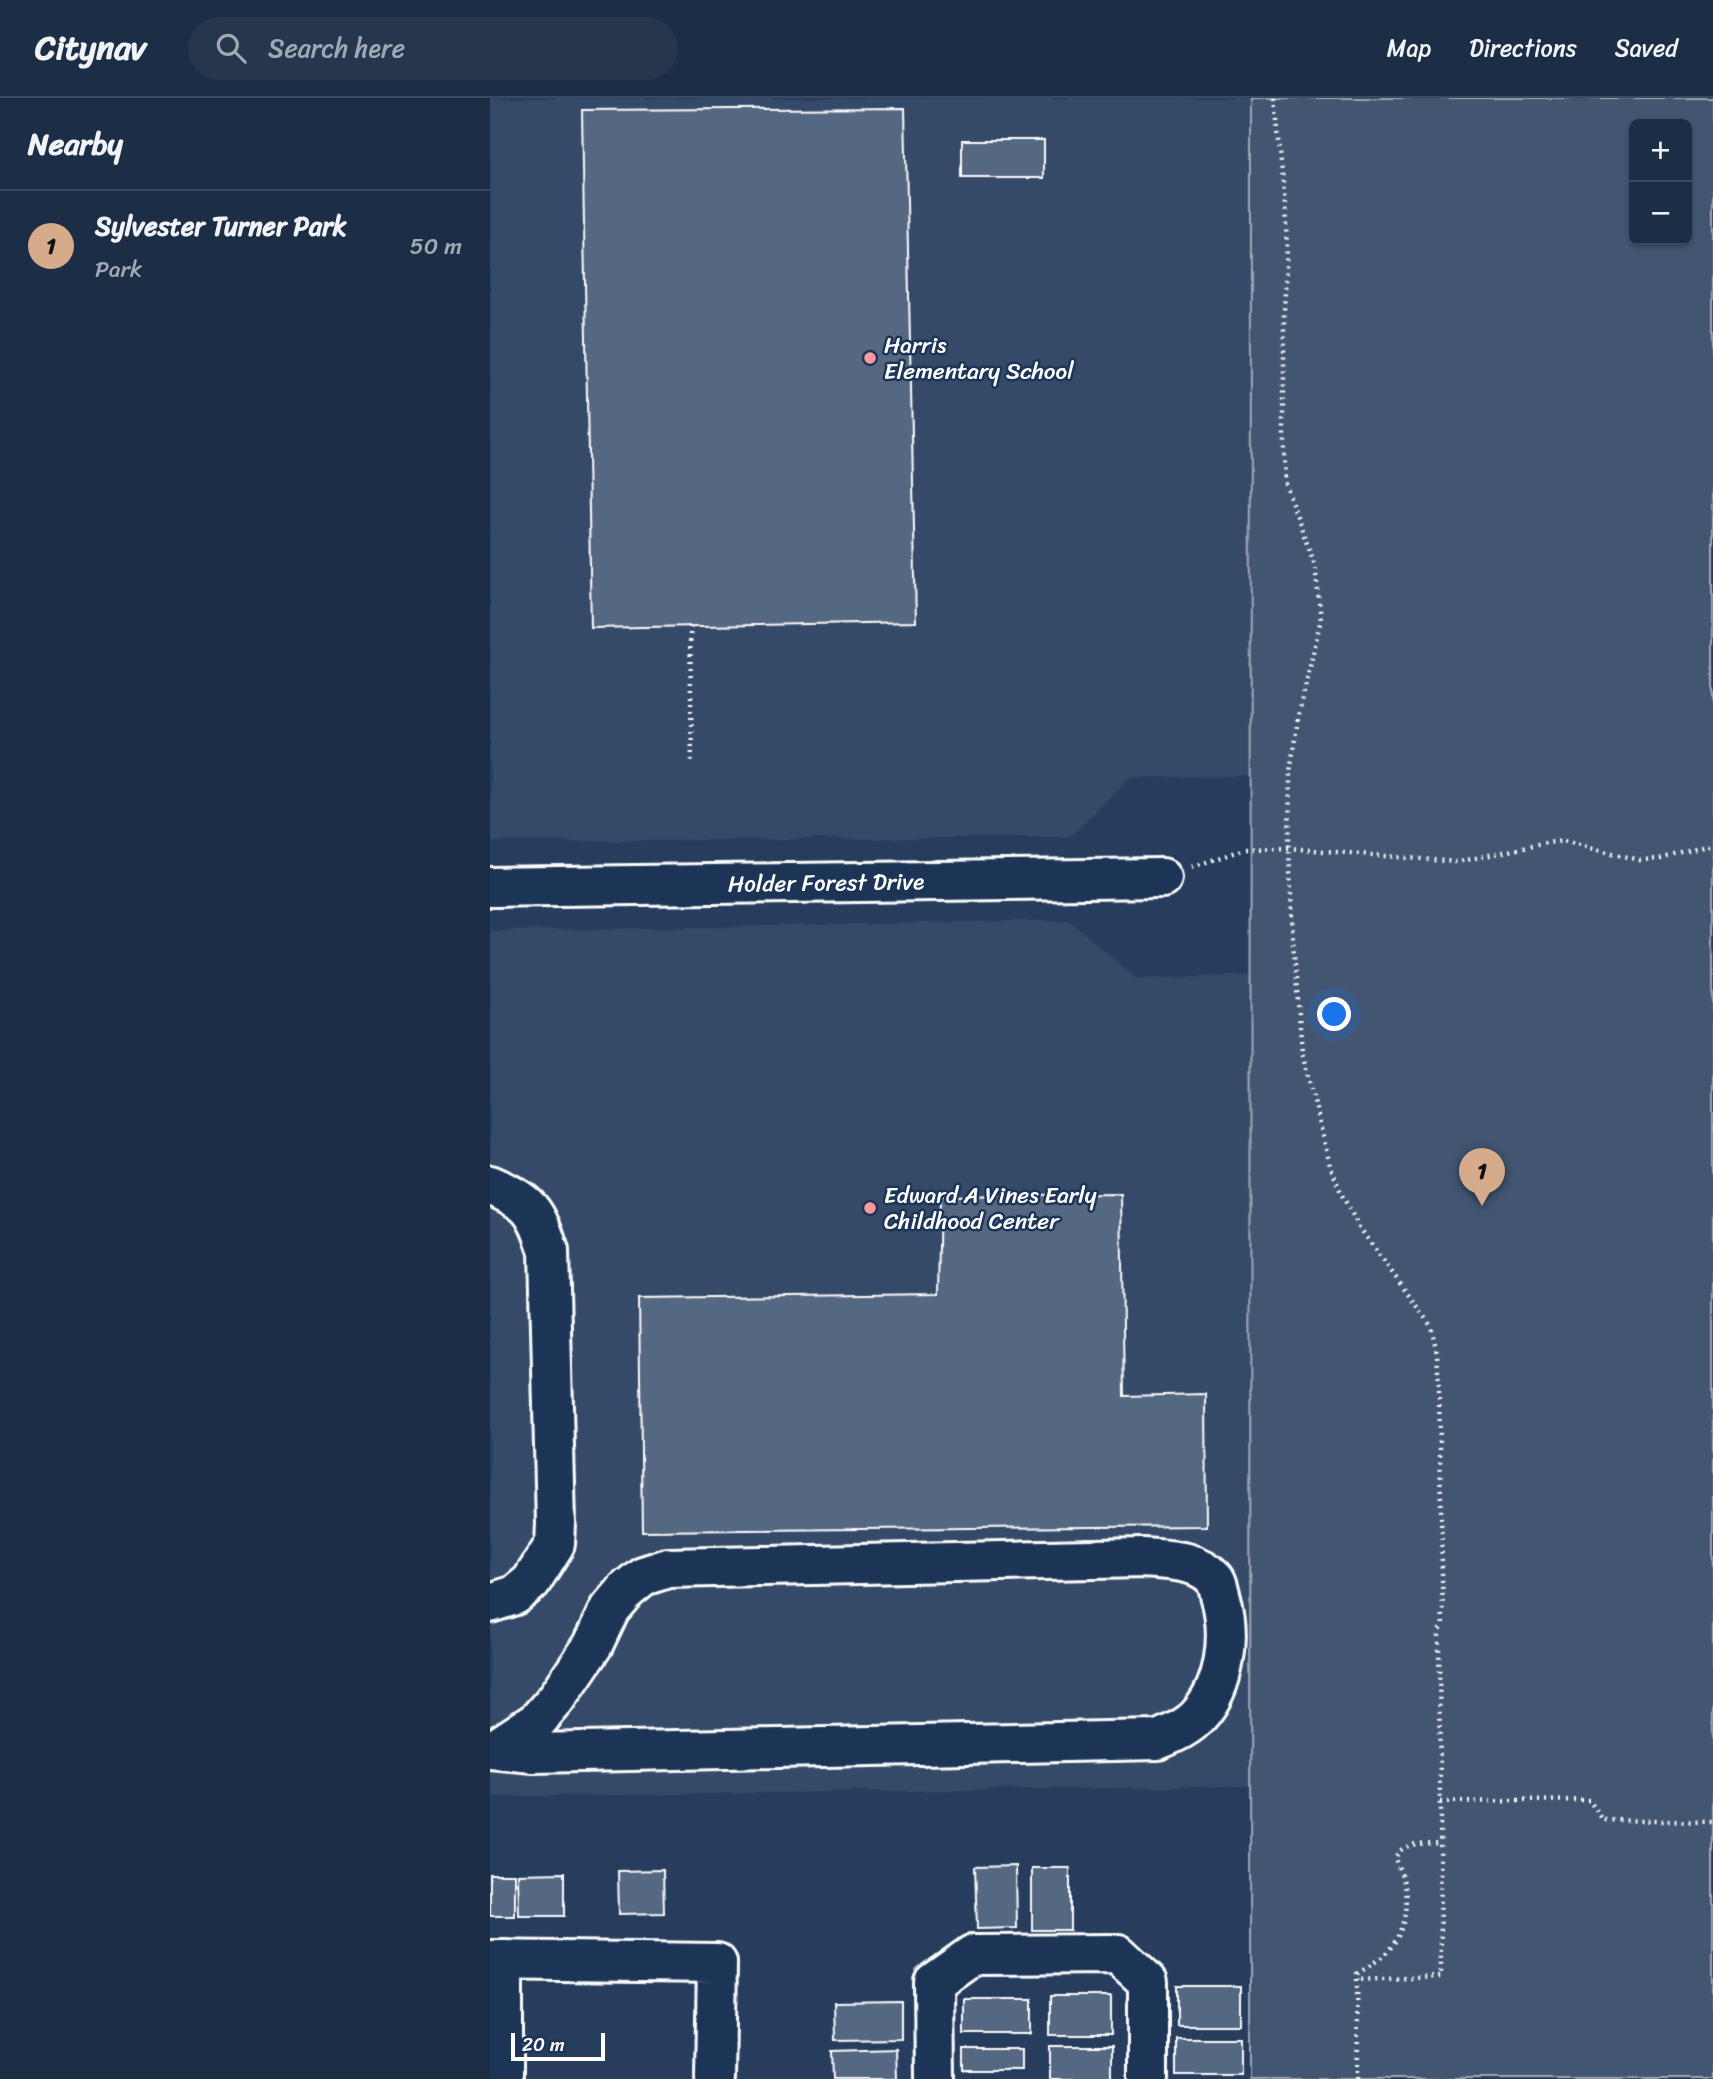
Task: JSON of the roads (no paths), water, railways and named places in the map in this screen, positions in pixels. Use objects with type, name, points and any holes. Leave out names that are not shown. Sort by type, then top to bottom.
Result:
[{"type":"street","name":"Holder Forest Drive","points":[[490,887],[1162,878]]},
{"type":"street","points":[[490,1185],[512,1195],[533,1210],[549,1251],[556,1524],[555,1545],[531,1582],[515,1595],[490,1603]]},
{"type":"street","points":[[1143,1558],[1179,1561],[1200,1567],[1216,1579],[1223,1608],[1226,1636],[1224,1658],[1214,1692],[1199,1716],[1182,1729],[1158,1740],[534,1753],[493,1748],[537,1721],[557,1698],[593,1645],[610,1609],[627,1589],[643,1576],[668,1568],[1143,1558]]},
{"type":"street","points":[[934,2079],[934,1982],[972,1955],[1118,1954],[1148,1982],[1148,2079]]},
{"type":"street","points":[[503,2079],[496,1960],[717,1963],[715,2079]]},
{"type":"place","name":"Harris Elementary School","points":[[870,358]]},
{"type":"place","name":"Sylvester Turner Park","points":[[1482,1206]]},
{"type":"place","name":"Edward A Vines Early Childhood Center","points":[[870,1208]]}]
